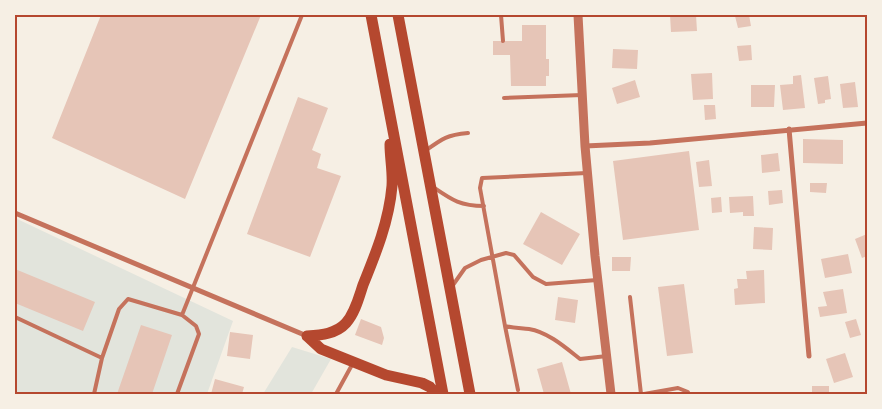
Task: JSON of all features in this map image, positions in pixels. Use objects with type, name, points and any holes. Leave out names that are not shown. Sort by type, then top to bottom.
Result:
[{"type":"highway","points":[[371,15],[443,394]]},
{"type":"highway","points":[[398,15],[470,394]]},
{"type":"highway","points":[[307,336],[327,334],[347,322],[354,309],[382,235],[389,210],[392,184],[388,102]]},
{"type":"highway","points":[[307,336],[321,349],[386,374],[422,383],[430,387],[436,394]]},
{"type":"street","points":[[578,15],[585,146],[611,394]]},
{"type":"street","points":[[585,146],[650,143],[867,123]]},
{"type":"street","points":[[789,129],[809,356]]},
{"type":"street","points":[[15,213],[307,336]]},
{"type":"lane","points":[[182,315],[302,15]]},
{"type":"lane","points":[[501,15],[503,41]]},
{"type":"lane","points":[[504,98],[582,95]]},
{"type":"lane","points":[[423,152],[452,134],[468,133]]},
{"type":"lane","points":[[518,390],[480,188],[482,178],[588,172]]},
{"type":"lane","points":[[430,185],[448,197],[467,206],[484,206]]},
{"type":"lane","points":[[450,289],[465,268],[481,260],[506,253],[514,255],[533,276],[546,284],[598,280]]},
{"type":"lane","points":[[630,297],[646,394],[678,388],[688,392],[688,394]]},
{"type":"lane","points":[[94,394],[102,358],[119,309],[128,299],[182,315],[196,326],[199,334],[177,394]]},
{"type":"lane","points":[[15,317],[102,358]]},
{"type":"lane","points":[[505,326],[516,329],[530,329],[544,334],[580,359],[607,356]]},
{"type":"lane","points":[[336,394],[354,362]]},
{"type":"shaded area","points":[[15,218],[233,321],[207,394],[15,394]]},
{"type":"shaded area","points":[[292,347],[331,359],[311,394],[263,394]]},
{"type":"building","points":[[101,15],[261,15],[185,199],[52,138]]},
{"type":"building","points":[[670,15],[696,15],[697,31],[671,32]]},
{"type":"building","points":[[749,15],[751,26],[738,28],[735,16]]},
{"type":"building","points":[[522,25],[546,25],[546,59],[549,59],[549,76],[546,76],[546,86],[511,86],[510,55],[493,55],[493,41],[522,41]]},
{"type":"building","points":[[751,45],[752,60],[739,61],[737,46]]},
{"type":"building","points":[[613,49],[638,50],[637,69],[612,68]]},
{"type":"building","points":[[712,73],[713,99],[693,100],[691,74]]},
{"type":"building","points":[[801,75],[805,108],[783,110],[780,85],[793,84],[793,76]]},
{"type":"building","points":[[828,76],[831,99],[825,100],[825,103],[818,104],[814,78]]},
{"type":"building","points":[[635,80],[640,97],[617,104],[612,88]]},
{"type":"building","points":[[855,82],[858,107],[843,108],[840,84]]},
{"type":"building","points":[[751,85],[775,85],[774,107],[751,107]]},
{"type":"building","points":[[298,97],[328,108],[312,150],[321,154],[317,168],[341,176],[310,257],[247,234]]},
{"type":"building","points":[[704,105],[715,105],[716,119],[705,120]]},
{"type":"building","points":[[803,139],[843,140],[843,164],[803,163]]},
{"type":"building","points":[[689,151],[699,230],[623,240],[613,161]]},
{"type":"building","points":[[778,153],[780,171],[762,173],[761,155]]},
{"type":"building","points":[[709,160],[712,186],[699,187],[696,162]]},
{"type":"building","points":[[810,183],[827,183],[826,193],[810,192]]},
{"type":"building","points":[[782,190],[783,203],[769,205],[768,191]]},
{"type":"building","points":[[753,196],[754,216],[743,216],[743,212],[730,213],[729,197]]},
{"type":"building","points":[[721,197],[722,212],[712,213],[711,198]]},
{"type":"building","points":[[541,212],[580,234],[562,265],[523,244]]},
{"type":"building","points":[[754,227],[773,228],[772,250],[753,249]]},
{"type":"building","points":[[867,234],[867,256],[862,258],[855,239]]},
{"type":"building","points":[[848,254],[852,273],[825,278],[821,259]]},
{"type":"building","points":[[612,257],[631,257],[630,271],[612,271]]},
{"type":"building","points":[[15,269],[95,302],[83,331],[15,303]]},
{"type":"building","points":[[764,270],[765,303],[735,305],[734,289],[738,288],[737,279],[747,279],[746,271]]},
{"type":"building","points":[[684,284],[693,353],[667,356],[658,287]]},
{"type":"building","points":[[843,289],[847,313],[820,317],[818,307],[827,306],[823,292]]},
{"type":"building","points":[[558,297],[578,300],[575,323],[555,320]]},
{"type":"building","points":[[361,319],[381,327],[384,338],[382,345],[355,335]]},
{"type":"building","points":[[856,319],[861,335],[850,338],[845,322]]},
{"type":"building","points":[[141,325],[172,335],[152,394],[117,394]]},
{"type":"building","points":[[230,332],[253,335],[250,359],[227,356]]},
{"type":"building","points":[[845,353],[853,377],[834,383],[826,359]]},
{"type":"building","points":[[562,362],[571,394],[544,394],[537,369]]},
{"type":"building","points":[[215,379],[244,387],[242,394],[211,394]]},
{"type":"building","points":[[812,386],[829,386],[829,394],[812,394]]}]
